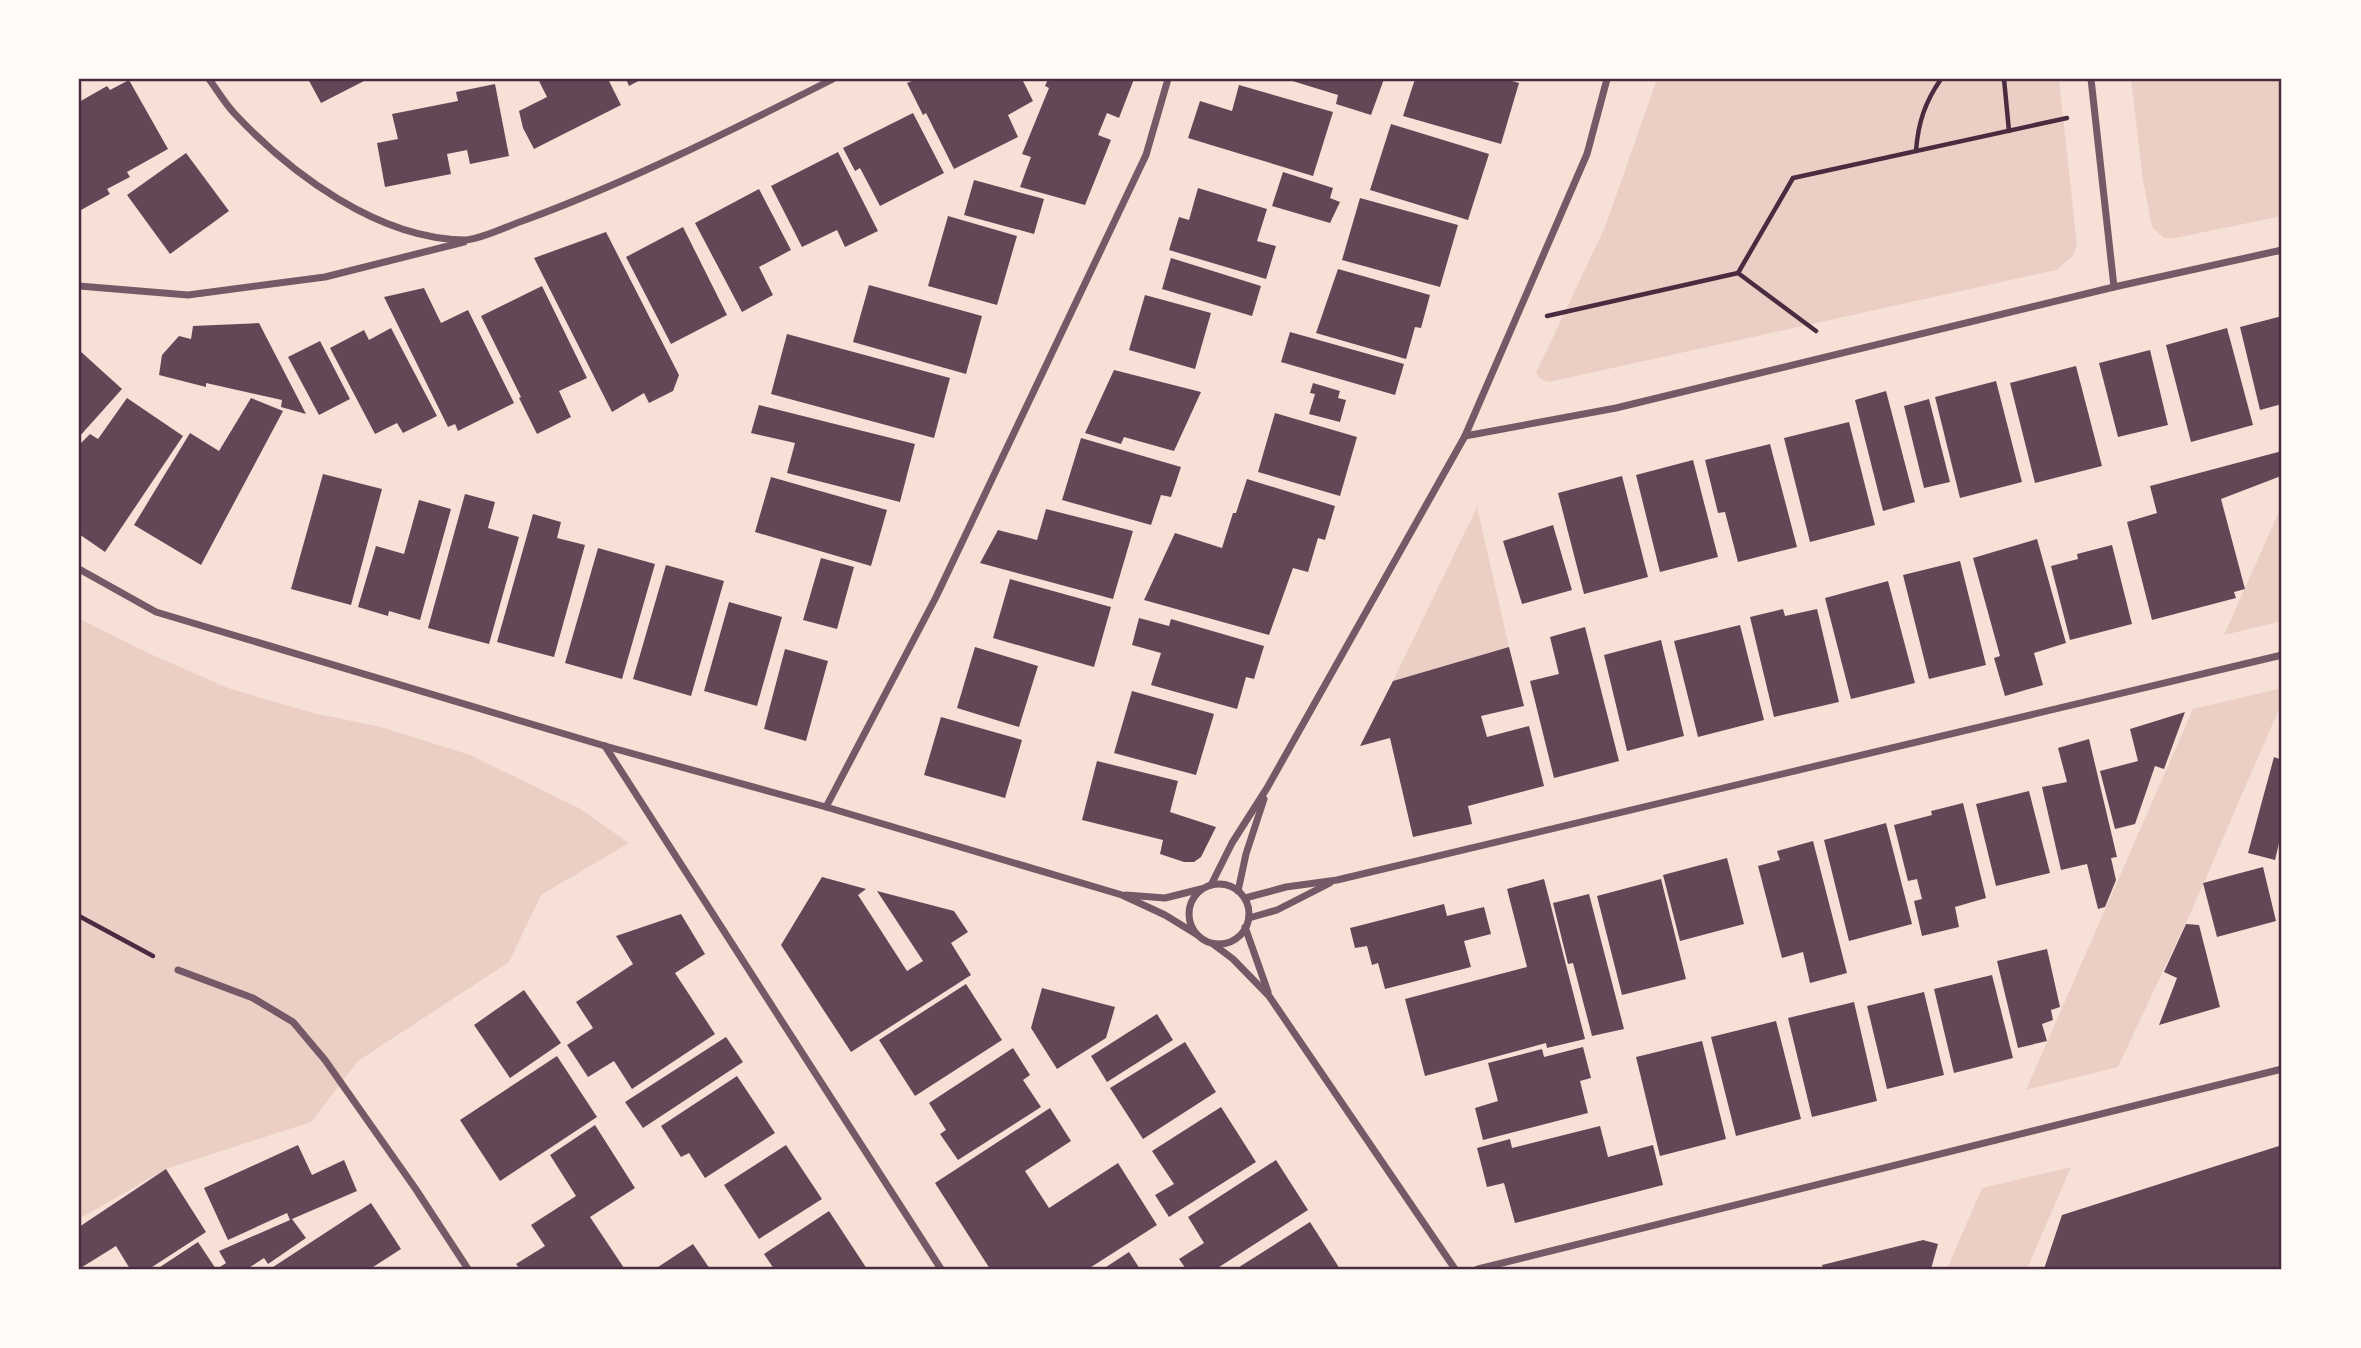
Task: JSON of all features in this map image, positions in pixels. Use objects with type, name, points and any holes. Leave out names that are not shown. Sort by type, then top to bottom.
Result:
[{"type":"street","points":[[209,79],[233,111],[291,167],[337,199],[409,233],[468,240]]},
{"type":"street","points":[[79,286],[188,295],[325,277],[468,240],[591,196],[833,79]]},
{"type":"street","points":[[826,807],[936,597],[1135,180],[1146,155],[1168,79]]},
{"type":"street","points":[[1211,885],[1232,843],[1267,788],[1465,436],[1587,154],[1607,79]]},
{"type":"street","points":[[2091,79],[2115,287]]},
{"type":"street","points":[[1465,436],[1616,408],[2115,287],[2282,250]]},
{"type":"street","points":[[79,569],[156,612],[605,746],[826,807],[1122,895],[1165,915],[1233,959],[1269,996],[1455,1269]]},
{"type":"street","points":[[1245,898],[1286,887],[1337,880],[2282,655]]},
{"type":"street","points":[[605,746],[941,1269]]},
{"type":"street","points":[[1238,891],[1246,854],[1267,788]]},
{"type":"street","points":[[1249,918],[1277,910],[1337,880]]},
{"type":"street","points":[[1122,895],[1165,898],[1220,884],[1238,891],[1245,898],[1248,907],[1249,918],[1245,927],[1232,940],[1213,944]]},
{"type":"street","points":[[1196,934],[1191,925],[1190,905],[1202,889]]},
{"type":"street","points":[[1245,927],[1269,996]]},
{"type":"street","points":[[178,970],[253,998],[293,1022],[325,1060],[468,1269]]},
{"type":"street","points":[[1478,1269],[2282,1069]]},
{"type":"path","points":[[1916,151],[1917,131],[1924,108],[1941,79]]},
{"type":"path","points":[[2004,79],[2009,131]]},
{"type":"path","points":[[1513,324],[1738,273],[1793,178],[2095,112]]},
{"type":"path","points":[[1738,273],[1842,353]]},
{"type":"path","points":[[79,916],[178,970]]},
{"type":"shaded area","points":[[1657,79],[2059,79],[2077,246],[2072,257],[2056,270],[1549,382],[1541,379],[1536,373],[1605,227]]},
{"type":"shaded area","points":[[2131,79],[2282,79],[2282,216],[2164,238],[2152,227],[2143,180]]},
{"type":"shaded area","points":[[2282,505],[2282,621],[2224,635]]},
{"type":"shaded area","points":[[1477,507],[1509,647],[1393,681]]},
{"type":"shaded area","points":[[79,619],[228,688],[313,713],[381,727],[470,755],[579,808],[629,843],[541,895],[509,962],[358,1061],[311,1122],[166,1169],[79,1219]]},
{"type":"shaded area","points":[[2282,688],[2282,702],[2195,903],[2118,1067],[2026,1090],[2193,709]]},
{"type":"shaded area","points":[[2071,1167],[2027,1269],[1947,1269],[1982,1188]]},
{"type":"building","points":[[308,79],[368,79],[321,103]]},
{"type":"building","points":[[538,79],[608,79],[621,105],[534,149],[523,128],[519,111],[547,97]]},
{"type":"building","points":[[626,79],[642,79],[629,86]]},
{"type":"building","points":[[917,79],[1022,79],[1033,101],[1008,115],[1018,137],[954,169],[926,113],[923,115],[907,83]]},
{"type":"building","points":[[1048,79],[1134,79],[1119,118],[1107,113],[1098,135],[1111,140],[1085,205],[1020,187],[1031,157],[1022,154],[1049,88],[1045,86]]},
{"type":"building","points":[[1286,79],[1384,79],[1371,115],[1336,104],[1338,95]]},
{"type":"building","points":[[1415,79],[1505,79],[1519,83],[1501,144],[1403,116]]},
{"type":"building","points":[[129,80],[168,149],[127,172],[130,177],[107,189],[110,194],[81,210],[79,102],[107,86],[110,90]]},
{"type":"building","points":[[495,84],[509,156],[470,164],[467,150],[447,154],[451,174],[385,187],[377,143],[398,139],[392,114],[458,101],[456,92]]},
{"type":"building","points":[[1239,85],[1333,112],[1313,176],[1188,138],[1200,101],[1232,111]]},
{"type":"building","points":[[913,113],[944,173],[880,206],[860,168],[855,171],[843,148]]},
{"type":"building","points":[[1391,124],[1489,154],[1468,220],[1370,190]]},
{"type":"building","points":[[838,152],[878,231],[845,247],[837,230],[802,247],[771,186]]},
{"type":"building","points":[[186,153],[229,211],[170,254],[127,195]]},
{"type":"building","points":[[1283,172],[1333,188],[1330,198],[1340,202],[1330,223],[1272,206]]},
{"type":"building","points":[[974,180],[1044,199],[1034,234],[964,215]]},
{"type":"building","points":[[1198,188],[1267,209],[1257,241],[1276,246],[1266,279],[1169,250],[1179,217],[1189,220]]},
{"type":"building","points":[[759,189],[791,250],[759,267],[773,295],[742,312],[695,223]]},
{"type":"building","points":[[1360,198],[1458,225],[1440,287],[1342,260]]},
{"type":"building","points":[[948,216],[1017,236],[997,305],[928,286]]},
{"type":"building","points":[[683,227],[727,315],[671,344],[626,257]]},
{"type":"building","points":[[606,232],[679,375],[673,391],[649,403],[644,393],[612,412],[534,258]]},
{"type":"building","points":[[1171,258],[1261,286],[1252,316],[1162,289]]},
{"type":"building","points":[[1338,269],[1430,295],[1421,328],[1415,327],[1406,359],[1316,333]]},
{"type":"building","points":[[869,285],[982,316],[966,374],[853,342]]},
{"type":"building","points":[[542,286],[587,378],[559,391],[571,417],[537,434],[481,316]]},
{"type":"building","points":[[424,288],[441,323],[468,310],[514,403],[458,431],[455,424],[448,427],[384,297]]},
{"type":"building","points":[[1145,295],[1211,313],[1195,369],[1129,350]]},
{"type":"building","points":[[2282,316],[2282,404],[2260,410],[2240,327]]},
{"type":"building","points":[[259,323],[306,414],[281,407],[282,400],[206,383],[206,387],[159,375],[162,355],[179,336],[191,339],[193,326]]},
{"type":"building","points":[[391,328],[437,416],[403,433],[397,423],[375,434],[330,348],[364,330],[369,340]]},
{"type":"building","points":[[2227,328],[2253,425],[2191,442],[2166,345]]},
{"type":"building","points":[[1290,332],[1404,364],[1395,395],[1281,362]]},
{"type":"building","points":[[787,334],[950,378],[934,438],[771,394]]},
{"type":"building","points":[[320,341],[350,399],[319,415],[288,357]]},
{"type":"building","points":[[79,350],[122,389],[79,437]]},
{"type":"building","points":[[2150,350],[2168,425],[2118,437],[2099,363]]},
{"type":"building","points":[[2076,366],[2102,466],[2035,483],[2010,383]]},
{"type":"building","points":[[1114,370],[1201,392],[1174,451],[1124,437],[1121,444],[1085,433]]},
{"type":"building","points":[[1996,381],[2022,482],[1960,498],[1935,397]]},
{"type":"building","points":[[1313,383],[1340,391],[1338,398],[1346,400],[1340,422],[1309,414],[1315,394],[1310,393]]},
{"type":"building","points":[[1886,391],[1915,502],[1883,511],[1855,400]]},
{"type":"building","points":[[127,398],[183,436],[105,552],[79,534],[79,445],[90,434],[98,439]]},
{"type":"building","points":[[251,398],[283,411],[201,565],[134,525],[190,433],[219,451]]},
{"type":"building","points":[[1929,399],[1950,482],[1924,488],[1904,406]]},
{"type":"building","points":[[759,405],[915,444],[900,502],[787,473],[795,443],[751,433]]},
{"type":"building","points":[[1275,413],[1357,437],[1340,496],[1258,472]]},
{"type":"building","points":[[1849,422],[1875,525],[1810,542],[1784,438]]},
{"type":"building","points":[[1081,438],[1181,467],[1171,497],[1161,495],[1151,525],[1062,500]]},
{"type":"building","points":[[1770,444],[1797,547],[1738,562],[1725,512],[1718,513],[1705,460]]},
{"type":"building","points":[[2282,451],[2281,476],[2221,499],[2245,589],[2234,592],[2236,598],[2152,620],[2127,522],[2157,513],[2150,486]]},
{"type":"building","points":[[1693,460],[1718,557],[1660,572],[1636,475]]},
{"type":"building","points":[[323,474],[382,489],[351,605],[291,589]]},
{"type":"building","points":[[1622,476],[1648,577],[1584,594],[1558,493]]},
{"type":"building","points":[[771,477],[887,510],[871,566],[755,532]]},
{"type":"building","points":[[1247,479],[1335,506],[1325,540],[1318,538],[1308,572],[1293,568],[1269,635],[1144,600],[1175,533],[1222,548]]},
{"type":"building","points":[[465,494],[495,502],[488,528],[519,537],[489,644],[428,628]]},
{"type":"building","points":[[419,500],[451,509],[420,620],[389,611],[388,616],[358,607],[376,546],[404,554]]},
{"type":"building","points":[[1046,509],[1133,531],[1113,599],[980,563],[998,530],[1037,540]]},
{"type":"building","points":[[533,514],[561,522],[557,538],[585,545],[554,657],[497,642]]},
{"type":"building","points":[[1553,525],[1572,590],[1522,604],[1503,541]]},
{"type":"building","points":[[2037,539],[2066,643],[2034,653],[2043,685],[2005,696],[1994,658],[2000,656],[1973,558]]},
{"type":"building","points":[[2112,545],[2132,624],[2070,640],[2051,566],[2078,559],[2077,554]]},
{"type":"building","points":[[598,548],[655,564],[622,679],[565,663]]},
{"type":"building","points":[[821,558],[854,567],[837,629],[803,620]]},
{"type":"building","points":[[1960,561],[1986,665],[1929,679],[1903,575]]},
{"type":"building","points":[[666,565],[724,581],[691,696],[633,679]]},
{"type":"building","points":[[1010,579],[1111,607],[1094,667],[993,638]]},
{"type":"building","points":[[1888,581],[1915,683],[1851,699],[1825,598]]},
{"type":"building","points":[[729,602],[782,617],[757,706],[704,691]]},
{"type":"building","points":[[1783,609],[1785,616],[1817,609],[1839,702],[1774,717],[1750,617]]},
{"type":"building","points":[[1139,618],[1169,626],[1171,619],[1264,646],[1254,679],[1246,677],[1237,709],[1151,685],[1161,653],[1132,645]]},
{"type":"building","points":[[1740,625],[1764,720],[1698,737],[1674,641]]},
{"type":"building","points":[[1585,627],[1619,761],[1554,778],[1530,681],[1559,674],[1550,637]]},
{"type":"building","points":[[1661,640],[1684,736],[1627,751],[1604,655]]},
{"type":"building","points":[[975,647],[1038,666],[1019,727],[957,708]]},
{"type":"building","points":[[1509,647],[1524,706],[1481,716],[1487,737],[1529,726],[1544,786],[1468,806],[1472,824],[1413,837],[1390,738],[1360,746],[1393,681]]},
{"type":"building","points":[[785,649],[828,661],[806,741],[764,729]]},
{"type":"building","points":[[1132,691],[1214,714],[1196,775],[1114,753]]},
{"type":"building","points":[[2185,712],[2164,769],[2155,766],[2135,824],[2115,829],[2100,771],[2138,761],[2130,729]]},
{"type":"building","points":[[941,717],[1022,740],[1005,798],[924,775]]},
{"type":"building","points":[[2089,739],[2117,857],[2111,858],[2116,880],[2105,907],[2098,909],[2087,864],[2061,870],[2042,787],[2067,782],[2058,748]]},
{"type":"building","points":[[2274,757],[2282,760],[2282,840],[2280,839],[2275,860],[2248,853]]},
{"type":"building","points":[[1097,761],[1178,781],[1170,812],[1216,827],[1201,857],[1194,862],[1184,862],[1160,854],[1163,840],[1082,820]]},
{"type":"building","points":[[2029,791],[2050,873],[1996,886],[1976,804]]},
{"type":"building","points":[[1963,803],[1986,898],[1955,907],[1959,927],[1922,936],[1914,901],[1922,899],[1917,879],[1908,881],[1894,825]]},
{"type":"building","points":[[1886,823],[1912,924],[1849,941],[1824,840]]},
{"type":"building","points":[[1813,841],[1847,973],[1810,983],[1803,952],[1782,958],[1758,866],[1780,860],[1777,851]]},
{"type":"building","points":[[1727,858],[1744,924],[1680,941],[1663,875]]},
{"type":"building","points":[[2263,867],[2276,921],[2217,937],[2203,883]]},
{"type":"building","points":[[822,877],[866,889],[858,895],[907,971],[923,961],[877,891],[954,911],[968,932],[951,943],[971,975],[851,1052],[781,945]]},
{"type":"building","points":[[1544,879],[1585,1039],[1547,1048],[1546,1043],[1425,1076],[1405,999],[1527,967],[1507,889]]},
{"type":"building","points":[[1661,879],[1686,979],[1622,995],[1597,896]]},
{"type":"building","points":[[1589,894],[1624,1029],[1592,1036],[1573,963],[1568,964],[1553,903]]},
{"type":"building","points":[[1444,904],[1447,916],[1484,907],[1491,934],[1464,941],[1471,967],[1385,989],[1378,963],[1372,965],[1367,946],[1355,948],[1350,928]]},
{"type":"building","points":[[681,914],[705,954],[675,973],[715,1034],[632,1089],[614,1061],[588,1077],[567,1045],[593,1028],[576,1002],[633,964],[616,936]]},
{"type":"building","points":[[2186,924],[2199,925],[2220,1007],[2159,1025],[2177,978],[2164,972]]},
{"type":"building","points":[[2047,949],[2060,1007],[2051,1010],[2053,1020],[2042,1024],[2047,1041],[2018,1048],[1997,961]]},
{"type":"building","points":[[1992,975],[2013,1058],[1954,1073],[1934,989]]},
{"type":"building","points":[[966,984],[1002,1040],[915,1096],[879,1040]]},
{"type":"building","points":[[1042,988],[1115,1007],[1106,1038],[1057,1069],[1031,1028]]},
{"type":"building","points":[[524,990],[561,1043],[510,1078],[474,1025]]},
{"type":"building","points":[[1924,992],[1944,1075],[1887,1089],[1867,1006]]},
{"type":"building","points":[[1854,1002],[1877,1101],[1812,1117],[1788,1018]]},
{"type":"building","points":[[1157,1014],[1173,1040],[1107,1082],[1091,1056]]},
{"type":"building","points":[[1776,1021],[1801,1119],[1736,1136],[1711,1037]]},
{"type":"building","points":[[726,1037],[743,1062],[643,1128],[625,1102]]},
{"type":"building","points":[[1702,1041],[1726,1139],[1660,1156],[1636,1057]]},
{"type":"building","points":[[1185,1042],[1216,1092],[1143,1139],[1110,1088]]},
{"type":"building","points":[[1583,1047],[1591,1078],[1580,1081],[1588,1113],[1483,1140],[1475,1108],[1498,1101],[1488,1063],[1542,1049],[1544,1057]]},
{"type":"building","points":[[1013,1048],[1030,1075],[1023,1080],[1041,1107],[958,1160],[940,1134],[946,1130],[929,1103]]},
{"type":"building","points":[[557,1056],[597,1117],[500,1181],[460,1120]]},
{"type":"building","points":[[737,1076],[775,1133],[705,1178],[689,1153],[681,1157],[661,1126]]},
{"type":"building","points":[[1221,1107],[1256,1162],[1169,1217],[1155,1195],[1174,1184],[1152,1151]]},
{"type":"building","points":[[1050,1108],[1071,1141],[1025,1171],[1049,1208],[1118,1163],[1157,1225],[1088,1269],[990,1269],[935,1183]]},
{"type":"building","points":[[595,1125],[635,1188],[590,1217],[624,1268],[520,1269],[516,1264],[545,1246],[531,1225],[576,1196],[550,1155]]},
{"type":"building","points":[[1600,1126],[1608,1157],[1653,1145],[1663,1185],[1515,1223],[1504,1183],[1487,1187],[1477,1148],[1510,1139],[1512,1148]]},
{"type":"building","points":[[298,1145],[312,1175],[344,1160],[357,1191],[292,1219],[306,1238],[268,1264],[264,1258],[247,1269],[217,1269],[226,1263],[219,1251],[290,1220],[287,1213],[228,1240],[204,1188]]},
{"type":"building","points":[[786,1145],[822,1199],[759,1239],[724,1185]]},
{"type":"building","points":[[2282,1145],[2282,1269],[2044,1269],[2062,1215]]},
{"type":"building","points":[[1276,1160],[1308,1210],[1216,1269],[1186,1269],[1179,1259],[1204,1243],[1188,1217]]},
{"type":"building","points":[[166,1169],[206,1232],[149,1269],[130,1269],[116,1246],[79,1269],[79,1227]]},
{"type":"building","points":[[371,1203],[401,1249],[370,1269],[270,1269]]},
{"type":"building","points":[[829,1211],[867,1269],[774,1269],[764,1254]]},
{"type":"building","points":[[1310,1222],[1340,1269],[1236,1269]]},
{"type":"building","points":[[1923,1240],[1938,1244],[1931,1269],[1823,1269],[1822,1265]]},
{"type":"building","points":[[198,1242],[216,1269],[157,1269]]},
{"type":"building","points":[[693,1244],[710,1269],[655,1269]]},
{"type":"building","points":[[1129,1252],[1140,1269],[1103,1269]]}]
